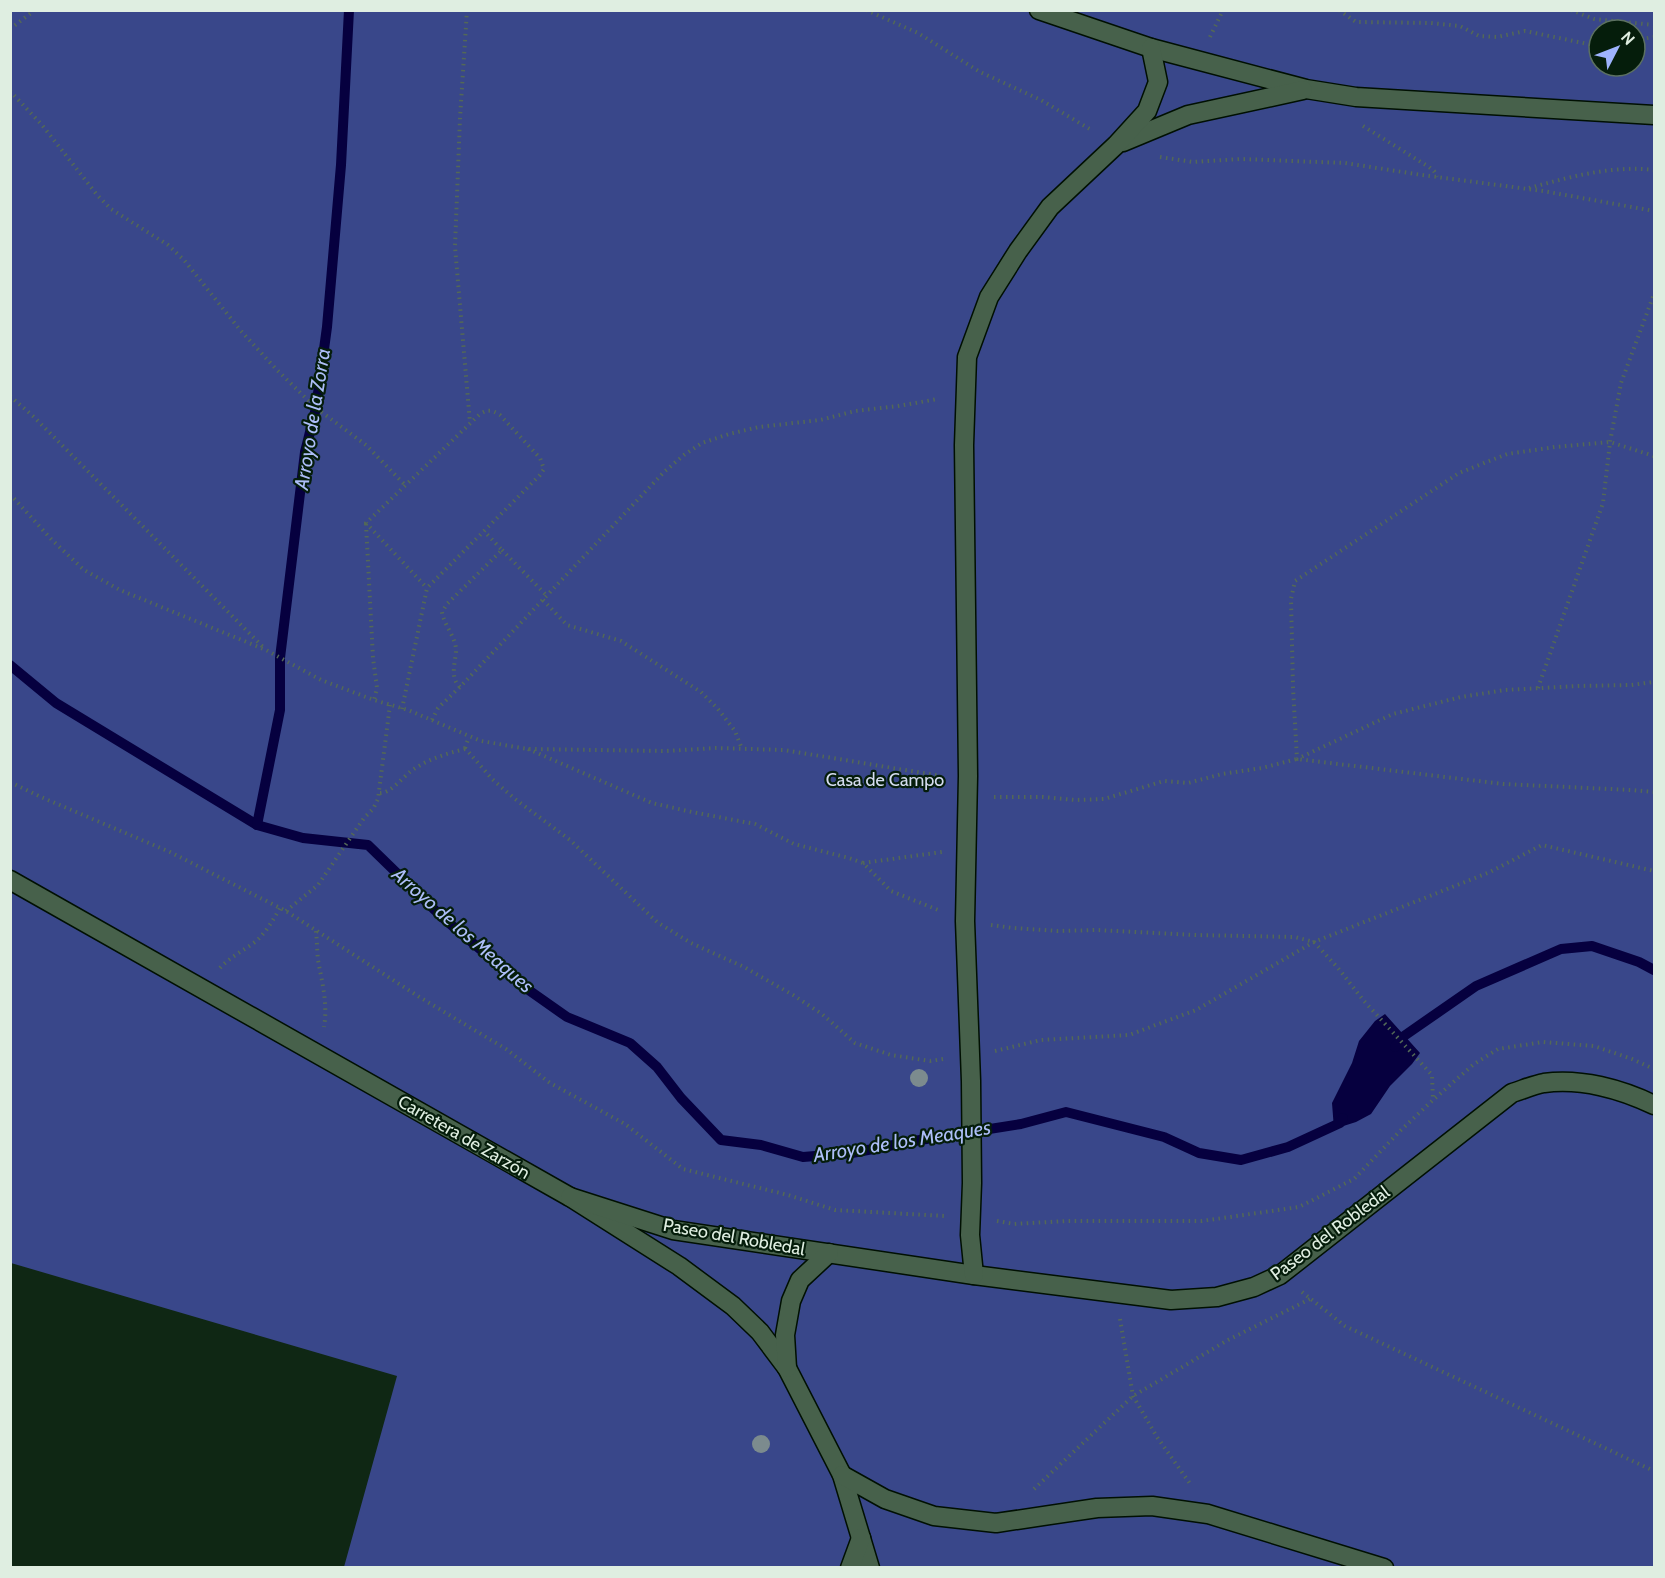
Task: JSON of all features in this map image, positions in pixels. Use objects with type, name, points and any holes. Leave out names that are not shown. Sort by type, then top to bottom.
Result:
[{"type":"street","points":[[1039,10],[1151,48],[1306,89],[1356,97],[1654,115]]},
{"type":"street","points":[[974,1275],[970,1235],[971,1055],[965,921],[968,776],[964,446],[967,357],[989,297],[1018,251],[1050,207],[1116,145],[1147,111],[1158,82],[1151,48]]},
{"type":"street","points":[[1116,145],[1188,115],[1306,89]]},
{"type":"street","name":"Carretera de Zarzón","points":[[10,880],[570,1197],[679,1266],[733,1306],[760,1332],[787,1368],[842,1475],[870,1568]]},
{"type":"street","name":"Paseo del Robledal","points":[[570,1197],[673,1230],[1116,1294],[1171,1300],[1217,1297],[1254,1287],[1280,1275],[1512,1093],[1543,1083],[1590,1083],[1637,1097],[1654,1106]]},
{"type":"street","name":"Paseo del Robledal","points":[[787,1368],[785,1335],[791,1301],[800,1280],[829,1253]]},
{"type":"street","points":[[842,1475],[885,1499],[934,1516],[996,1523],[1097,1508],[1152,1506],[1208,1514],[1384,1568]]},
{"type":"street","points":[[850,1568],[861,1538]]},
{"type":"path","points":[[10,29],[35,10]]},
{"type":"path","points":[[467,10],[455,247],[470,423]]},
{"type":"path","points":[[866,10],[918,33],[980,72],[1041,100],[1116,145],[1156,157],[1193,162],[1241,159],[1345,163],[1525,189],[1654,212]]},
{"type":"path","points":[[1339,10],[1356,22],[1431,23],[1460,26],[1479,36],[1525,32],[1587,44]]},
{"type":"path","points":[[1571,10],[1594,19],[1654,25]]},
{"type":"path","points":[[10,91],[42,125],[111,209],[176,252],[241,331],[276,369],[316,408],[366,445],[405,485]]},
{"type":"path","points":[[1356,97],[1358,121],[1429,167],[1437,177]]},
{"type":"path","points":[[1525,189],[1602,171],[1654,170]]},
{"type":"path","points":[[1538,688],[1603,503],[1610,442],[1621,383],[1654,294]]},
{"type":"path","points":[[10,396],[34,417],[266,651]]},
{"type":"path","points":[[432,720],[438,708],[664,472],[702,443],[759,427],[820,420],[855,411],[942,398],[965,401]]},
{"type":"path","points":[[374,700],[377,688],[373,658],[366,524],[470,423],[485,411],[495,411],[540,458],[544,466],[540,475],[427,588],[402,709]]},
{"type":"path","points":[[1297,759],[1291,599],[1295,581],[1459,473],[1507,454],[1610,442],[1654,456]]},
{"type":"path","points":[[10,494],[51,540],[84,570],[120,590],[266,651],[321,680],[432,720],[469,736],[501,745],[528,749],[784,750],[944,776],[968,776]]},
{"type":"path","points":[[366,524],[427,588]]},
{"type":"path","points":[[484,531],[547,596]]},
{"type":"path","points":[[460,687],[454,676],[455,642],[445,624],[442,612],[447,604],[502,549]]},
{"type":"path","points":[[543,600],[567,625],[621,641],[701,693],[718,709],[735,731],[742,749]]},
{"type":"path","points":[[967,797],[1043,796],[1076,800],[1104,799],[1164,781],[1188,783],[1297,759],[1393,714],[1461,697],[1505,690],[1631,686],[1654,681]]},
{"type":"path","points":[[286,911],[318,885],[364,818],[373,809],[380,793],[390,705]]},
{"type":"path","points":[[465,748],[469,736]]},
{"type":"path","points":[[380,793],[386,793],[411,771],[429,760],[465,748]]},
{"type":"path","points":[[465,748],[492,779],[570,840],[657,922],[691,943],[744,967],[793,995],[822,1014],[855,1042],[891,1055],[930,1061],[1004,1050],[1041,1040],[1129,1035],[1196,1010],[1314,942],[1490,872],[1542,845],[1654,871]]},
{"type":"path","points":[[528,749],[652,803],[755,824],[794,844],[863,863],[891,891],[965,921],[1013,928],[1294,937],[1314,942],[1431,1075],[1433,1100]]},
{"type":"path","points":[[1297,759],[1503,784],[1654,792]]},
{"type":"path","points":[[10,782],[170,852],[286,911],[421,998],[506,1049],[550,1083],[625,1124],[683,1169],[788,1195],[835,1210],[971,1216],[1014,1224],[1066,1221],[1202,1221],[1299,1207],[1354,1179],[1433,1100],[1474,1064],[1498,1049],[1543,1042],[1594,1046],[1654,1069]]},
{"type":"path","points":[[863,863],[944,852],[966,853]]},
{"type":"path","points":[[206,990],[218,970],[233,956],[255,942],[272,922],[280,908]]},
{"type":"path","points":[[313,1051],[326,1018],[326,999],[318,957],[316,930]]},
{"type":"path","points":[[1280,1275],[1344,1326],[1654,1471]]},
{"type":"path","points":[[1116,1294],[1133,1396],[1208,1514]]},
{"type":"path","points":[[1031,1492],[1133,1396],[1228,1340],[1310,1299]]},
{"type":"green space","name":"Casa de Campo","points":[[10,11],[1654,11],[1654,1567],[344,1567],[397,1376],[11,1263]]},
{"type":"shaded area","points":[[1385,1014],[1420,1053],[1390,1086],[1371,1114],[1334,1129],[1332,1103],[1352,1063],[1359,1041],[1375,1021]]},
{"type":"waterway","name":"Arroyo de la Zorra","points":[[257,825],[280,710],[280,658],[305,452],[316,408],[327,327],[341,165],[349,10]]},
{"type":"waterway","name":"Arroyo de los Meaques","points":[[10,665],[56,703],[257,825],[303,838],[368,845],[443,918],[530,991],[567,1017],[630,1043],[657,1067],[681,1098],[721,1140],[761,1145],[803,1157],[852,1153],[1021,1124],[1066,1112],[1164,1137],[1199,1153],[1241,1160],[1288,1147],[1340,1123],[1343,1118]]},
{"type":"waterway","name":"Arroyo de los Meaques","points":[[1395,1047],[1404,1036],[1476,986],[1561,949],[1592,946],[1639,962],[1654,970]]}]
